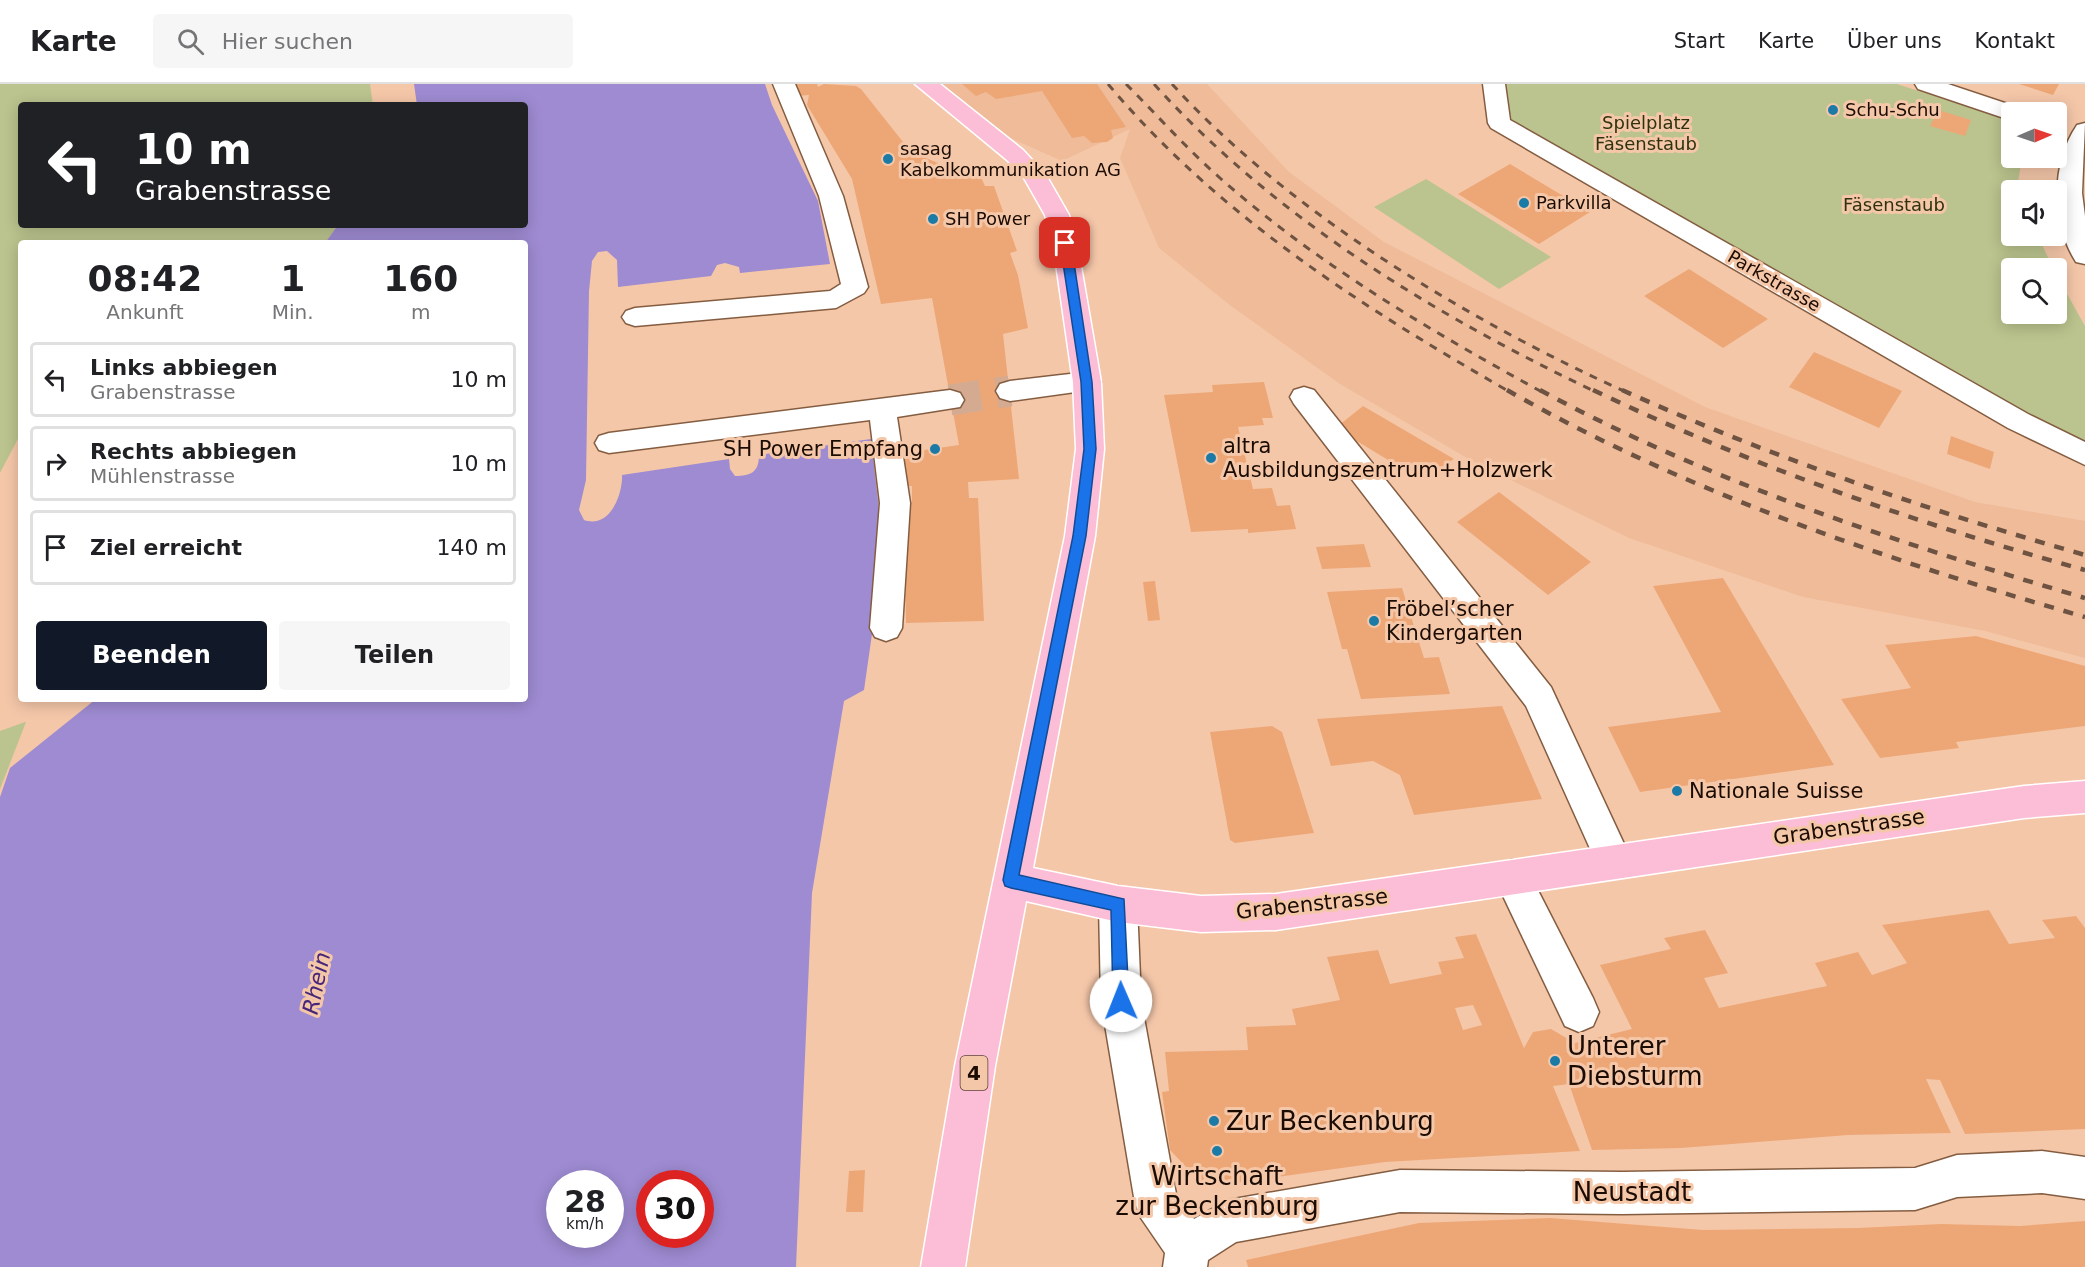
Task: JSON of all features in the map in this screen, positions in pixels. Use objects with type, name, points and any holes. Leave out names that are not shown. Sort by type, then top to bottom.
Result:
[{"type":"main road","name":"4","points":[[926,84],[1015,155],[1034,175],[1057,215],[1065,243],[1087,382],[1090,449],[1085,506],[975,1066],[943,1267]]},
{"type":"main road","name":"Grabenstrasse","points":[[1011,880],[1118,904],[1201,914],[1276,912],[2024,802],[2085,797]]},
{"type":"street","points":[[635,317],[836,299],[855,287],[831,196],[784,84]]},
{"type":"street","name":"Parkstrasse","points":[[1494,84],[1499,123],[2018,421],[2085,454]]},
{"type":"street","points":[[1926,84],[2001,109]]},
{"type":"street","points":[[2079,134],[2069,184],[2069,204],[2076,235],[2085,256]]},
{"type":"street","points":[[1010,392],[1087,382]]},
{"type":"street","points":[[1304,397],[1539,697],[1614,861]]},
{"type":"street","points":[[609,443],[950,399]]},
{"type":"street","points":[[882,408],[895,503],[886,628]]},
{"type":"street","points":[[1512,877],[1580,1012]]},
{"type":"street","points":[[1118,904],[1121,1001],[1156,1203],[1186,1257]]},
{"type":"street","name":"Neustadt","points":[[1186,1257],[1228,1222],[1400,1191],[1622,1193],[1915,1189],[1957,1176],[2042,1172],[2085,1178]]},
{"type":"shaded area","points":[[940,84],[1207,84],[1289,172],[1384,242],[1705,407],[1975,502],[2085,521],[2085,658],[1985,631],[1803,597],[1629,538],[1474,462],[1340,384],[1231,306],[1159,248],[1120,158],[1130,129],[1062,161],[1008,137]]},
{"type":"green space","points":[[0,84],[370,84],[373,102],[18,102],[18,228],[336,228],[327,240],[18,240],[18,439],[0,473]]},
{"type":"green space","name":"Fäsenstaub","points":[[1506,84],[1897,84],[2001,118],[2001,168],[2020,168],[2018,180],[2001,180],[2001,246],[2043,246],[2048,258],[2001,258],[2001,324],[2067,324],[2067,294],[2085,326],[2085,446],[1511,123]]},
{"type":"green space","points":[[1426,179],[1551,257],[1499,289],[1374,207]]},
{"type":"green space","points":[[26,722],[0,789],[0,731]]},
{"type":"water","name":"Rhein","points":[[414,84],[765,84],[772,105],[818,201],[830,264],[740,273],[739,267],[725,263],[717,265],[711,276],[618,287],[617,260],[607,251],[598,252],[592,261],[589,291],[586,480],[579,510],[584,520],[593,521],[608,515],[617,500],[622,475],[729,459],[730,469],[735,476],[746,475],[756,469],[759,455],[871,439],[881,527],[880,578],[864,690],[844,701],[812,893],[796,1267],[0,1267],[0,797],[10,768],[92,702],[528,702],[528,240],[327,240],[336,228],[528,228],[528,102],[417,102]]},
{"type":"building","points":[[791,84],[817,84],[818,87],[824,84],[856,86],[861,89],[911,152],[943,165],[970,164],[979,173],[985,186],[994,186],[1017,251],[1010,253],[1018,275],[1028,328],[1003,334],[1019,479],[968,482],[969,498],[978,498],[984,621],[906,623],[904,502],[912,502],[912,486],[901,486],[897,454],[959,445],[932,298],[881,304],[852,179],[807,105],[809,95],[795,96]]},
{"type":"building","points":[[962,84],[1097,84],[1126,127],[1111,130],[1113,138],[1107,142],[1092,143],[1084,136],[1072,138],[1042,91],[996,99],[986,92],[976,96]]},
{"type":"building","points":[[2019,84],[2059,84],[2053,95]]},
{"type":"building","points":[[1938,110],[1971,120],[1965,136],[1930,126]]},
{"type":"building","name":"Parkvilla","points":[[1510,164],[1590,212],[1539,244],[1458,194]]},
{"type":"building","points":[[1689,269],[1768,319],[1723,348],[1644,296]]},
{"type":"building","points":[[1814,352],[1902,391],[1879,428],[1789,387]]},
{"type":"building","name":"altra Ausbildungszentrum+Holzwerk","points":[[1264,382],[1273,418],[1262,418],[1264,425],[1238,427],[1253,489],[1272,488],[1277,506],[1290,505],[1296,529],[1248,533],[1248,529],[1191,532],[1164,395],[1213,392],[1212,385]]},
{"type":"building","points":[[1363,406],[1454,459],[1421,480],[1342,432],[1338,426]]},
{"type":"building","points":[[1951,436],[1994,452],[1990,469],[1947,454]]},
{"type":"building","points":[[1499,492],[1591,562],[1548,595],[1457,522]]},
{"type":"building","points":[[1364,544],[1371,567],[1322,569],[1316,547]]},
{"type":"building","points":[[1723,578],[1834,765],[1640,792],[1608,727],[1721,712],[1653,586]]},
{"type":"building","points":[[1155,581],[1160,620],[1148,621],[1143,582]]},
{"type":"building","name":"Fröbel’scher Kindergarten","points":[[1402,588],[1424,658],[1439,657],[1450,694],[1361,699],[1347,649],[1342,649],[1327,592]]},
{"type":"building","points":[[1976,636],[2085,666],[2085,726],[1956,742],[1959,748],[1880,758],[1841,699],[1911,688],[1885,645]]},
{"type":"building","points":[[1502,706],[1542,799],[1414,815],[1400,775],[1373,761],[1331,766],[1317,719]]},
{"type":"building","points":[[1272,726],[1282,732],[1314,833],[1235,843],[1230,840],[1210,732]]},
{"type":"building","points":[[1989,910],[2009,944],[2055,938],[2042,920],[2076,916],[2085,928],[2085,1129],[1965,1134],[1940,1080],[1926,1079],[1951,1133],[1848,1135],[1681,1148],[1592,1150],[1569,1084],[1553,1086],[1580,1151],[1385,1162],[1205,1187],[1170,1150],[1162,1092],[1169,1091],[1165,1052],[1248,1050],[1246,1027],[1296,1025],[1292,1009],[1340,1000],[1327,957],[1378,950],[1390,984],[1442,974],[1438,962],[1464,958],[1455,937],[1476,934],[1524,1048],[1533,1032],[1551,1029],[1575,1043],[1632,1029],[1600,965],[1671,949],[1664,938],[1705,930],[1728,973],[1704,978],[1719,1008],[1827,986],[1815,963],[1858,952],[1872,975],[1907,963],[1882,925]],"holes":[[[1473,1005],[1482,1025],[1463,1030],[1455,1008]]]},
{"type":"building","points":[[865,1170],[863,1212],[846,1212],[849,1171]]},
{"type":"building","points":[[1550,1218],[1703,1230],[1858,1228],[1941,1224],[2020,1226],[2085,1221],[2085,1267],[1248,1267],[1246,1260],[1419,1223]]},
{"type":"tunnel","points":[[950,400],[1010,391],[1004,392]]},
{"type":"railway","points":[[1108,84],[1151,132],[1197,176],[1295,256],[1400,327],[1510,392]]},
{"type":"railway","points":[[1126,84],[1208,167],[1295,239],[1416,320],[1542,392]]},
{"type":"railway","points":[[1154,84],[1201,133],[1251,178],[1304,220],[1417,296],[1535,362],[1596,392]]},
{"type":"railway","points":[[1172,84],[1218,131],[1325,219],[1444,297],[1566,364],[1626,392]]},
{"type":"railway","points":[[1507,390],[1645,461],[1789,521],[1936,572],[2085,617]]},
{"type":"railway","points":[[1540,390],[1671,454],[1807,508],[1876,533],[2085,598]]},
{"type":"railway","points":[[1593,390],[1713,444],[1835,491],[1959,533],[2085,570]]},
{"type":"railway","points":[[1622,390],[1736,438],[1851,481],[1967,520],[2085,555]]},
{"type":"place","name":"Schu-Schu","points":[[1833,110]]},
{"type":"place","name":"sasag Kabelkommunikation AG","points":[[888,159]]},
{"type":"place","name":"Parkvilla","points":[[1524,203]]},
{"type":"place","name":"SH Power","points":[[933,219]]},
{"type":"place","name":"SH Power Empfang","points":[[935,449]]},
{"type":"place","name":"altra Ausbildungszentrum+Holzwerk","points":[[1211,458]]},
{"type":"place","name":"Fröbel’scher Kindergarten","points":[[1374,621]]},
{"type":"place","name":"Nationale Suisse","points":[[1677,791]]},
{"type":"place","name":"Unterer Diebsturm","points":[[1555,1061]]},
{"type":"place","name":"Zur Beckenburg","points":[[1214,1121]]},
{"type":"place","name":"Wirtschaft zur Beckenburg","points":[[1217,1151]]},
{"type":"route","points":[[1065,243],[1087,382],[1090,449],[1080,536],[1011,880],[1118,904],[1121,1001]]},
{"type":"park label","name":"Spielplatz Fäsenstaub","points":[[1646,133]]}]
